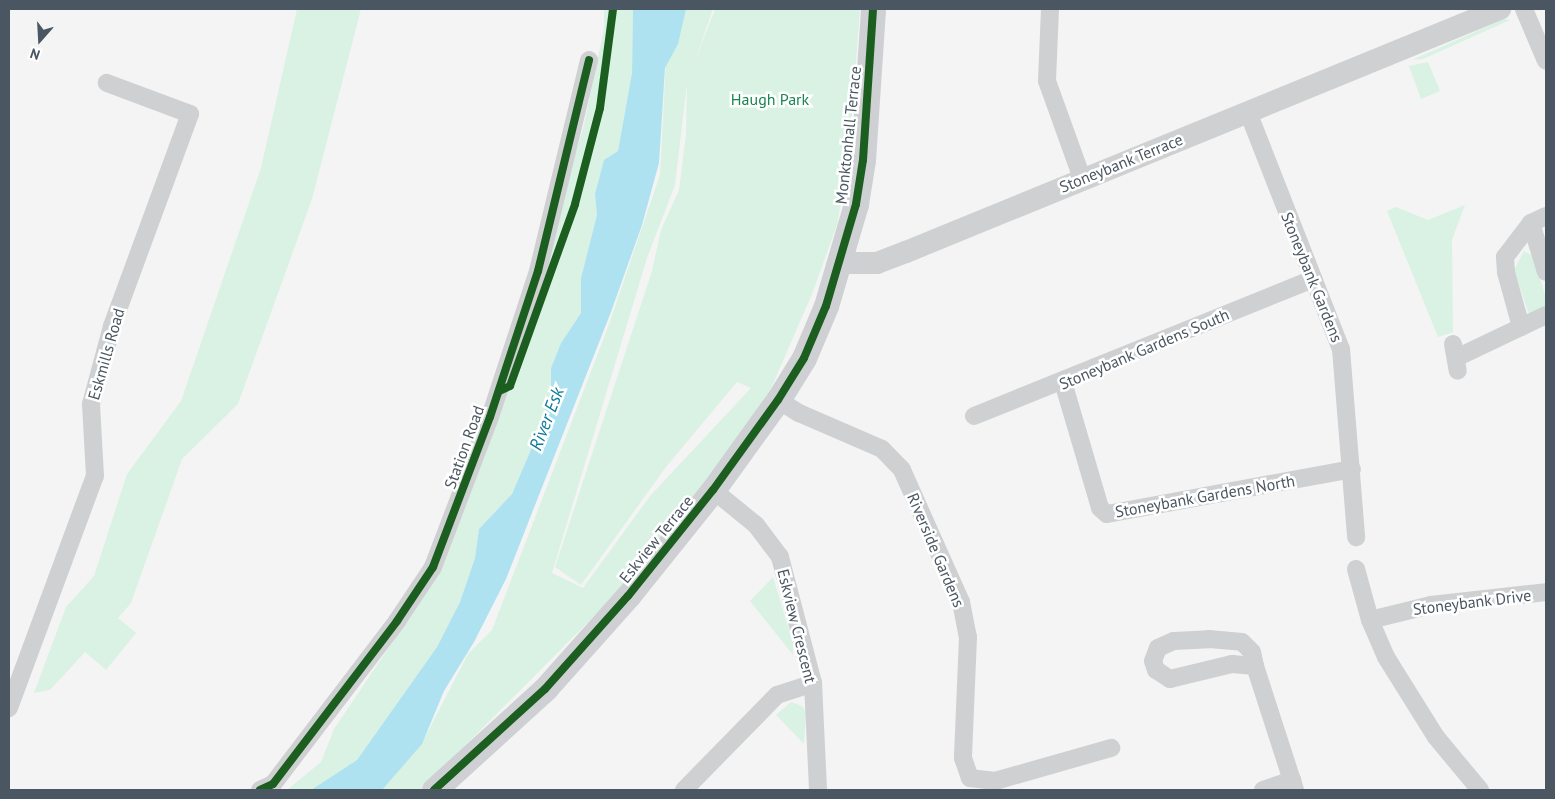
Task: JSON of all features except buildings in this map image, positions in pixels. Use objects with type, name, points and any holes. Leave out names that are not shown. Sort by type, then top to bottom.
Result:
[{"type":"main road","name":"Monktonhall Terrace","points":[[840,263],[851,227],[863,160],[873,9]]},
{"type":"main road","name":"Eskview Terrace","points":[[434,790],[551,682],[628,596],[713,490],[778,400],[816,332],[840,263]]},
{"type":"street","points":[[1050,9],[1047,81],[1082,178]]},
{"type":"street","name":"Stoneybank Terrace","points":[[840,263],[877,263],[1500,9]]},
{"type":"street","points":[[1524,9],[1546,61]]},
{"type":"street","name":"Station Road","points":[[260,790],[279,776],[397,621],[433,567],[490,417],[538,271],[589,60]]},
{"type":"street","name":"Eskmills Road","points":[[9,708],[95,476],[91,404],[112,326],[190,114],[106,83]]},
{"type":"street","name":"Stoneybank Gardens","points":[[1248,112],[1341,349],[1356,537]]},
{"type":"street","points":[[1539,220],[1546,272]]},
{"type":"street","points":[[1521,327],[1506,272],[1505,256],[1539,220]]},
{"type":"street","name":"Stoneybank Gardens South","points":[[974,416],[1063,382],[1313,279]]},
{"type":"street","points":[[1455,358],[1546,315]]},
{"type":"street","name":"Stoneybank Gardens North","points":[[1063,382],[1100,508],[1107,514],[1352,469]]},
{"type":"street","name":"Riverside Gardens","points":[[778,400],[799,413],[882,449],[902,470],[961,602],[968,637],[963,758],[970,778],[994,781],[1111,748]]},
{"type":"street","name":"Eskview Crescent","points":[[713,490],[756,525],[780,558],[813,683],[818,790]]},
{"type":"street","points":[[1356,569],[1370,620],[1386,657],[1417,708],[1476,789]]},
{"type":"street","name":"Stoneybank Drive","points":[[1370,620],[1431,605],[1546,592]]},
{"type":"street","points":[[1255,666],[1232,664],[1170,679],[1156,670],[1153,661],[1158,648],[1174,641],[1209,639],[1242,642],[1252,652],[1294,785],[1263,790]]},
{"type":"street","points":[[684,790],[777,696],[813,683]]},
{"type":"green space","points":[[297,9],[361,9],[312,199],[238,404],[182,459],[131,603],[118,618],[136,633],[106,670],[85,652],[50,690],[34,693],[66,607],[94,576],[127,474],[181,401],[261,168]]},
{"type":"green space","points":[[604,9],[633,9],[632,73],[618,151],[604,160],[595,194],[597,215],[581,278],[581,313],[561,343],[551,368],[551,388],[538,433],[512,494],[479,529],[475,558],[460,602],[437,647],[357,760],[311,790],[287,790],[321,762],[334,729],[439,573],[508,377],[584,125],[604,29]]},
{"type":"green space","name":"Haugh Park","points":[[683,9],[713,9],[695,61],[715,9],[860,9],[849,153],[837,225],[812,294],[769,393],[738,440],[608,602],[421,790],[380,790],[422,743],[468,654],[492,630],[608,327],[660,175],[666,61]],"holes":[[[687,83],[686,134],[679,190],[661,230],[652,271],[555,567],[581,585],[666,467],[737,382],[751,388],[650,496],[583,588],[552,573],[647,258],[675,185]]]},
{"type":"green space","points":[[1504,19],[1510,20],[1423,59],[1412,60]]},
{"type":"green space","points":[[1428,62],[1440,91],[1421,99],[1409,66]]},
{"type":"green space","points":[[1465,205],[1452,240],[1453,332],[1438,337],[1387,211],[1396,207],[1428,220]]},
{"type":"green space","points":[[1524,251],[1533,256],[1546,298],[1546,313],[1530,317],[1514,270]]},
{"type":"green space","points":[[773,577],[793,643],[793,655],[750,601]]},
{"type":"green space","points":[[791,702],[802,706],[806,712],[804,744],[776,715]]},
{"type":"water","name":"River Esk","points":[[633,9],[686,9],[678,44],[665,68],[659,163],[642,225],[611,312],[506,579],[474,642],[444,691],[422,744],[382,790],[311,790],[357,760],[437,647],[460,602],[475,558],[479,529],[512,494],[538,433],[551,388],[551,368],[561,343],[581,313],[581,278],[597,215],[595,194],[604,160],[618,151],[632,73]]},
{"type":"cycle path","points":[[499,391],[510,386],[575,204],[600,108],[613,9]]},
{"type":"cycle path","points":[[434,790],[545,689],[628,596],[713,490],[778,400],[804,358],[826,306],[856,204],[863,160],[873,9]]},
{"type":"cycle path","points":[[260,790],[273,784],[397,621],[433,567],[490,417],[538,271],[589,60]]}]
